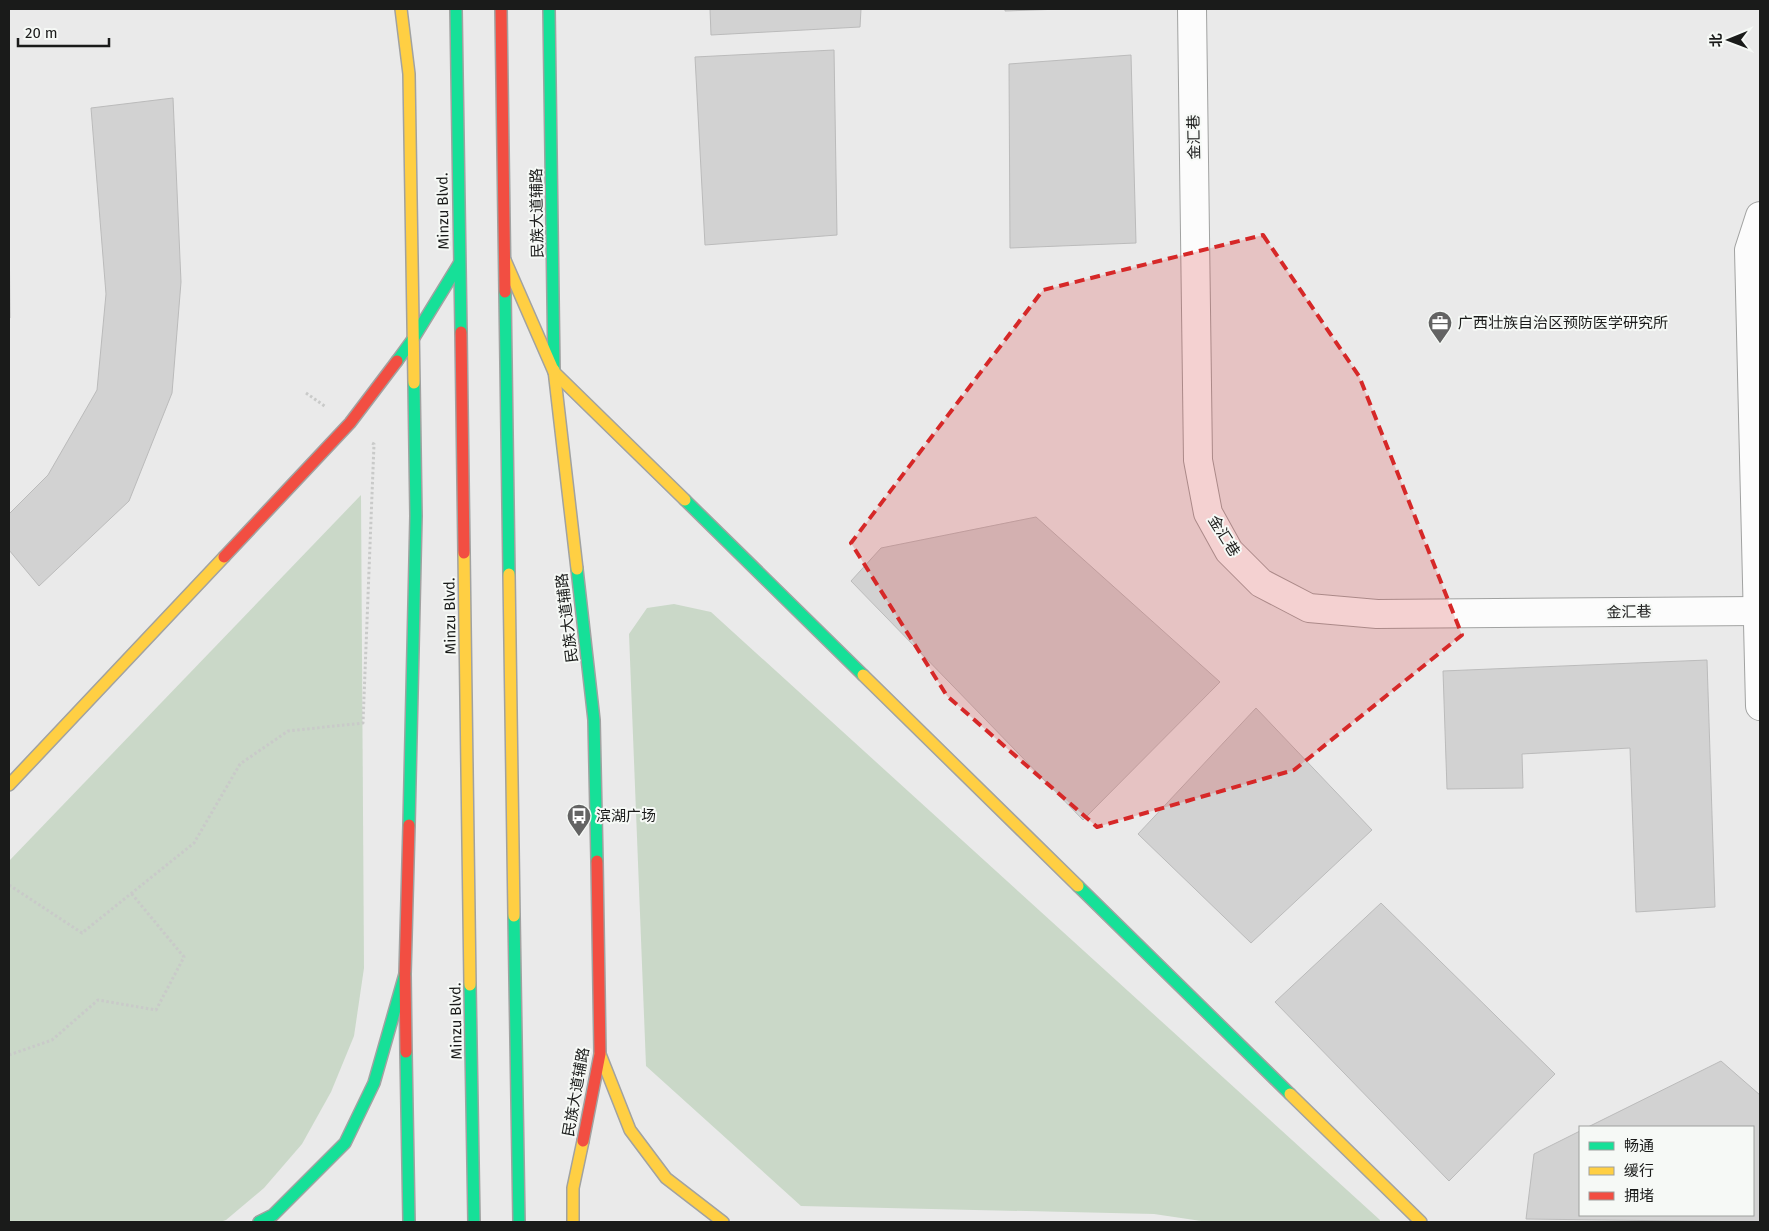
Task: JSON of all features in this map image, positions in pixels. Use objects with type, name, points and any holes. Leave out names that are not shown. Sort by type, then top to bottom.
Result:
[{"type":"main road","points":[[401,9],[409,74],[416,516],[405,974],[409,1222]]},
{"type":"main road","name":"Minzu Blvd.","points":[[456,9],[474,1222]]},
{"type":"main road","points":[[501,9],[519,1222]]},
{"type":"main road","name":"民族大道辅路","points":[[549,9],[554,372],[594,720],[600,1054],[573,1188],[573,1222]]},
{"type":"main road","points":[[504,260],[554,372],[1421,1222]]},
{"type":"main road","points":[[9,786],[350,423],[413,339],[459,264]]},
{"type":"main road","points":[[259,1222],[273,1214],[345,1143],[374,1083],[405,974]]},
{"type":"main road","points":[[600,1054],[630,1130],[666,1178],[723,1222]]},
{"type":"street","name":"金汇巷","points":[[1192,9],[1198,460],[1208,513],[1229,551],[1261,583],[1309,608],[1377,614],[1758,611]]},
{"type":"street","points":[[1760,216],[1749,250],[1760,706]]},
{"type":"path","points":[[9,886],[82,933],[194,844],[240,764],[288,731],[363,723],[374,444],[350,423],[306,393]]},
{"type":"path","points":[[9,1055],[52,1040],[98,1000],[156,1010],[184,957],[131,893]]},
{"type":"highlighted area","points":[[1263,235],[1359,376],[1462,635],[1294,770],[1097,827],[947,696],[851,543],[1043,290]]},
{"type":"green space","points":[[361,495],[364,968],[354,1036],[331,1092],[302,1144],[264,1188],[226,1220],[220,1222],[9,1222],[9,861]]},
{"type":"green space","points":[[674,604],[711,612],[1380,1222],[1208,1222],[1154,1214],[801,1206],[646,1066],[629,634],[647,608]]},
{"type":"building","points":[[710,9],[861,9],[860,27],[711,35]]},
{"type":"building","points":[[1005,9],[1062,9],[1005,11]]},
{"type":"building","points":[[834,50],[837,235],[705,245],[695,57]]},
{"type":"building","points":[[1131,55],[1136,243],[1010,248],[1009,64]]},
{"type":"building","points":[[173,98],[181,282],[172,393],[129,501],[39,586],[9,550],[9,514],[48,475],[97,390],[106,294],[91,108]]},
{"type":"building","points":[[9,220],[10,318],[9,319]]},
{"type":"building","points":[[1036,517],[1220,682],[1083,820],[851,581],[881,548]]},
{"type":"building","points":[[1707,660],[1715,907],[1636,912],[1630,748],[1522,754],[1523,788],[1447,789],[1443,671]]},
{"type":"building","points":[[1256,708],[1372,830],[1251,943],[1138,834]]},
{"type":"building","points":[[1381,903],[1555,1074],[1449,1181],[1275,1002]]},
{"type":"building","points":[[1721,1061],[1760,1095],[1760,1222],[1526,1219],[1534,1154],[1579,1132],[1579,1216],[1754,1216],[1754,1126],[1590,1126]]},
{"type":"traffic: fast","points":[[456,9],[461,332]]},
{"type":"traffic: fast","points":[[549,9],[554,370]]},
{"type":"traffic: fast","points":[[397,361],[413,339],[459,264]]},
{"type":"traffic: fast","points":[[505,292],[509,574]]},
{"type":"traffic: fast","points":[[409,825],[416,516],[414,383]]},
{"type":"traffic: fast","points":[[685,500],[863,675]]},
{"type":"traffic: fast","points":[[577,569],[594,720],[597,861]]},
{"type":"traffic: fast","points":[[1078,886],[1290,1094]]},
{"type":"traffic: fast","points":[[514,916],[519,1222]]},
{"type":"traffic: fast","points":[[259,1222],[273,1215],[345,1143],[374,1083],[405,974]]},
{"type":"traffic: fast","points":[[470,985],[474,1222]]},
{"type":"traffic: fast","points":[[406,1052],[409,1222]]},
{"type":"traffic: slow","points":[[401,9],[409,74],[414,383]]},
{"type":"traffic: slow","points":[[505,260],[554,372],[685,500]]},
{"type":"traffic: slow","points":[[554,370],[577,569]]},
{"type":"traffic: slow","points":[[464,553],[470,985]]},
{"type":"traffic: slow","points":[[9,785],[224,557]]},
{"type":"traffic: slow","points":[[509,574],[514,916]]},
{"type":"traffic: slow","points":[[863,675],[1078,886]]},
{"type":"traffic: slow","points":[[600,1054],[630,1130],[666,1178],[723,1222]]},
{"type":"traffic: slow","points":[[1290,1094],[1421,1222]]},
{"type":"traffic: slow","points":[[573,1222],[573,1188],[583,1141]]},
{"type":"traffic: jam","points":[[501,9],[505,292]]},
{"type":"traffic: jam","points":[[461,332],[464,553]]},
{"type":"traffic: jam","points":[[224,557],[350,423],[397,361]]},
{"type":"traffic: jam","points":[[406,1052],[405,974],[409,825]]},
{"type":"traffic: jam","points":[[583,1141],[600,1054],[597,861]]},
{"type":"place","name":"广西壮族自治区预防医学研究所","points":[[1440,344]]},
{"type":"place","name":"滨湖广场","points":[[579,837]]}]
